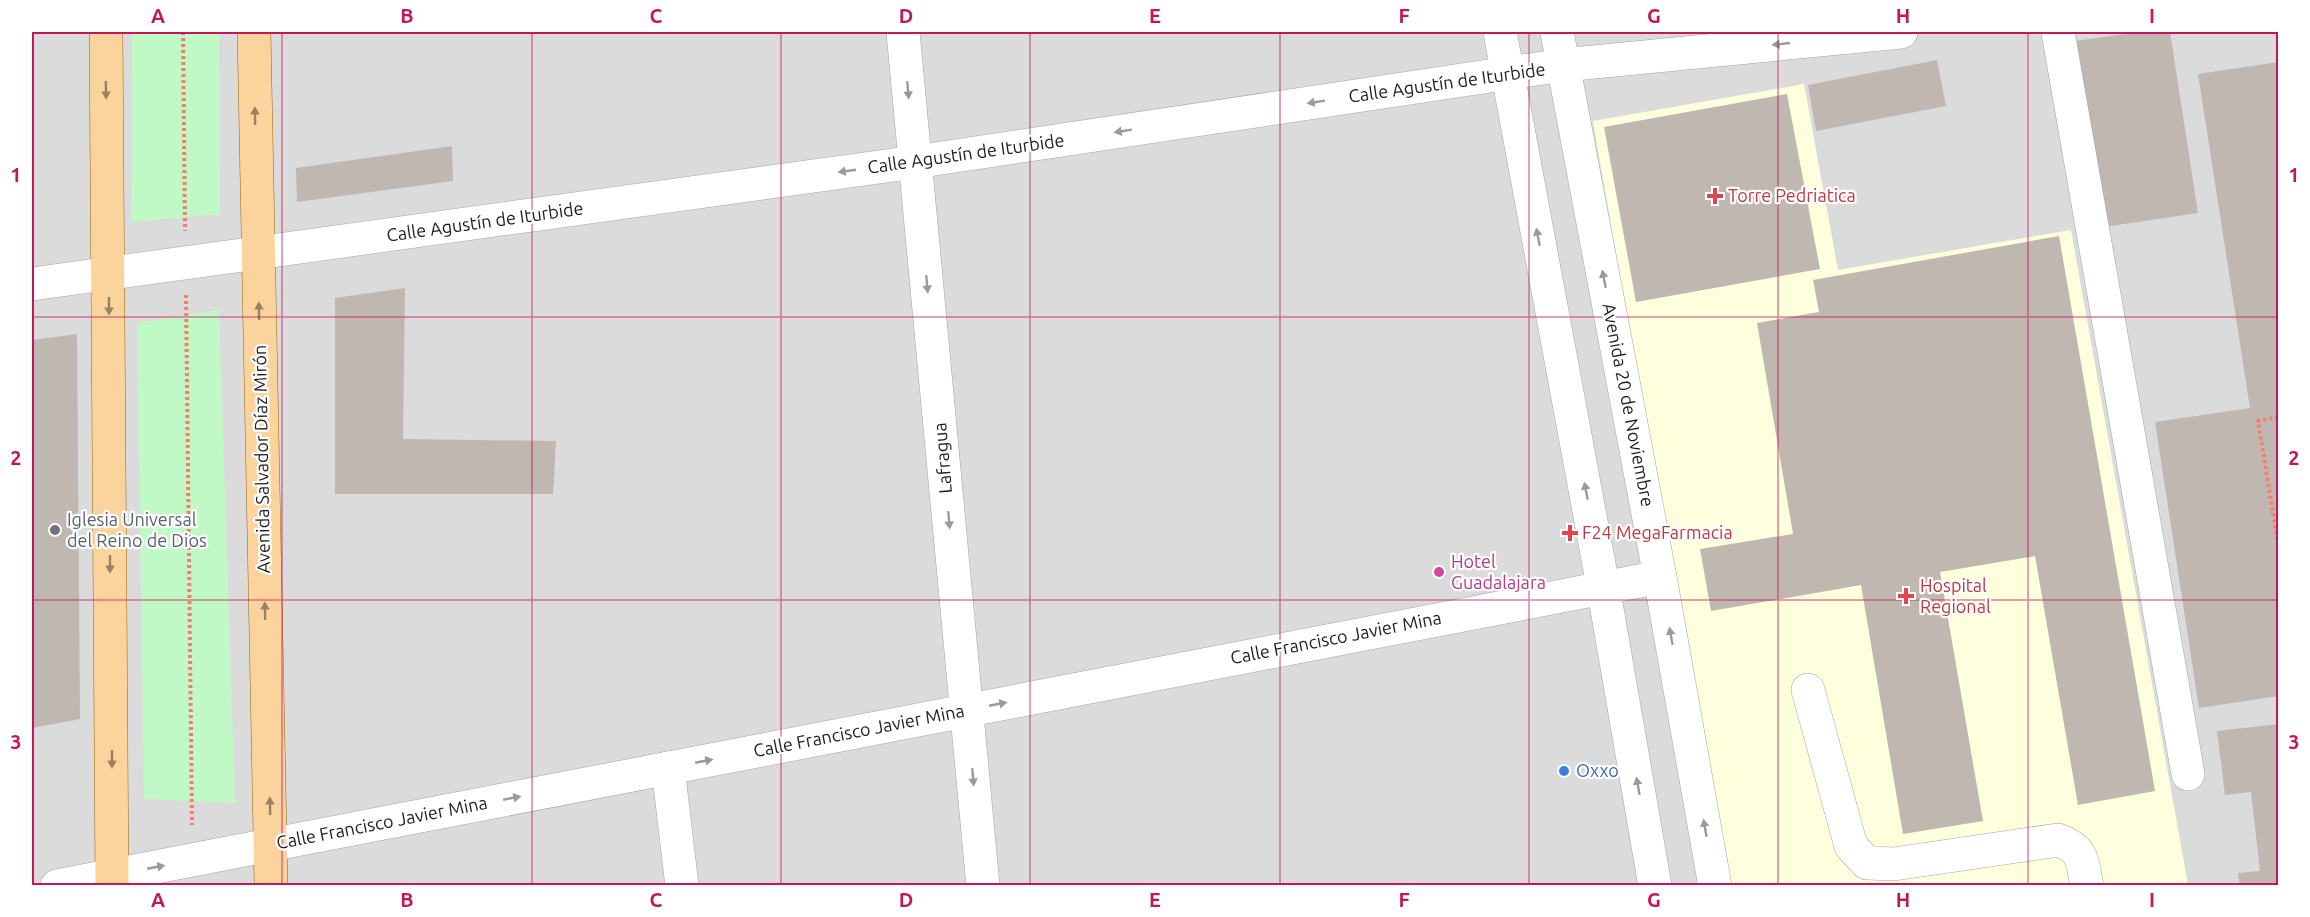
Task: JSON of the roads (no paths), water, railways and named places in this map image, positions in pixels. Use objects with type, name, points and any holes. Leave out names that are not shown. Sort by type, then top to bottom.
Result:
[{"type":"main road","points":[[106,32],[112,880]]},
{"type":"main road","name":"Avenida Salvador Díaz Mirón","points":[[254,32],[271,885]]},
{"type":"street","name":"Lafragua","points":[[903,32],[983,885]]},
{"type":"street","points":[[1500,32],[1603,586],[1655,885]]},
{"type":"street","name":"Avenida 20 de Noviembre","points":[[1557,32],[1660,577],[1715,885]]},
{"type":"street","name":"Calle Agustín de Iturbide","points":[[32,284],[915,162],[1563,65],[1901,32]]},
{"type":"street","points":[[2058,32],[2188,774]]},
{"type":"street","name":"Calle Francisco Javier Mina","points":[[57,885],[112,880],[193,859],[1603,586],[1660,577]]},
{"type":"street","points":[[1808,690],[1851,846],[1867,863],[1894,864],[2058,840],[2072,845],[2081,858],[2087,885]]},
{"type":"street","points":[[668,768],[682,885]]},
{"type":"place","name":"Torre Pedriatica","points":[[1715,196]]},
{"type":"place","name":"Iglesia Universal del Reino de Dios","points":[[55,530]]},
{"type":"place","name":"F24 MegaFarmacia","points":[[1570,533]]},
{"type":"place","name":"Hotel Guadalajara","points":[[1439,572]]},
{"type":"place","name":"Hospital Regional","points":[[1906,596]]},
{"type":"place","name":"Oxxo","points":[[1564,771]]}]
